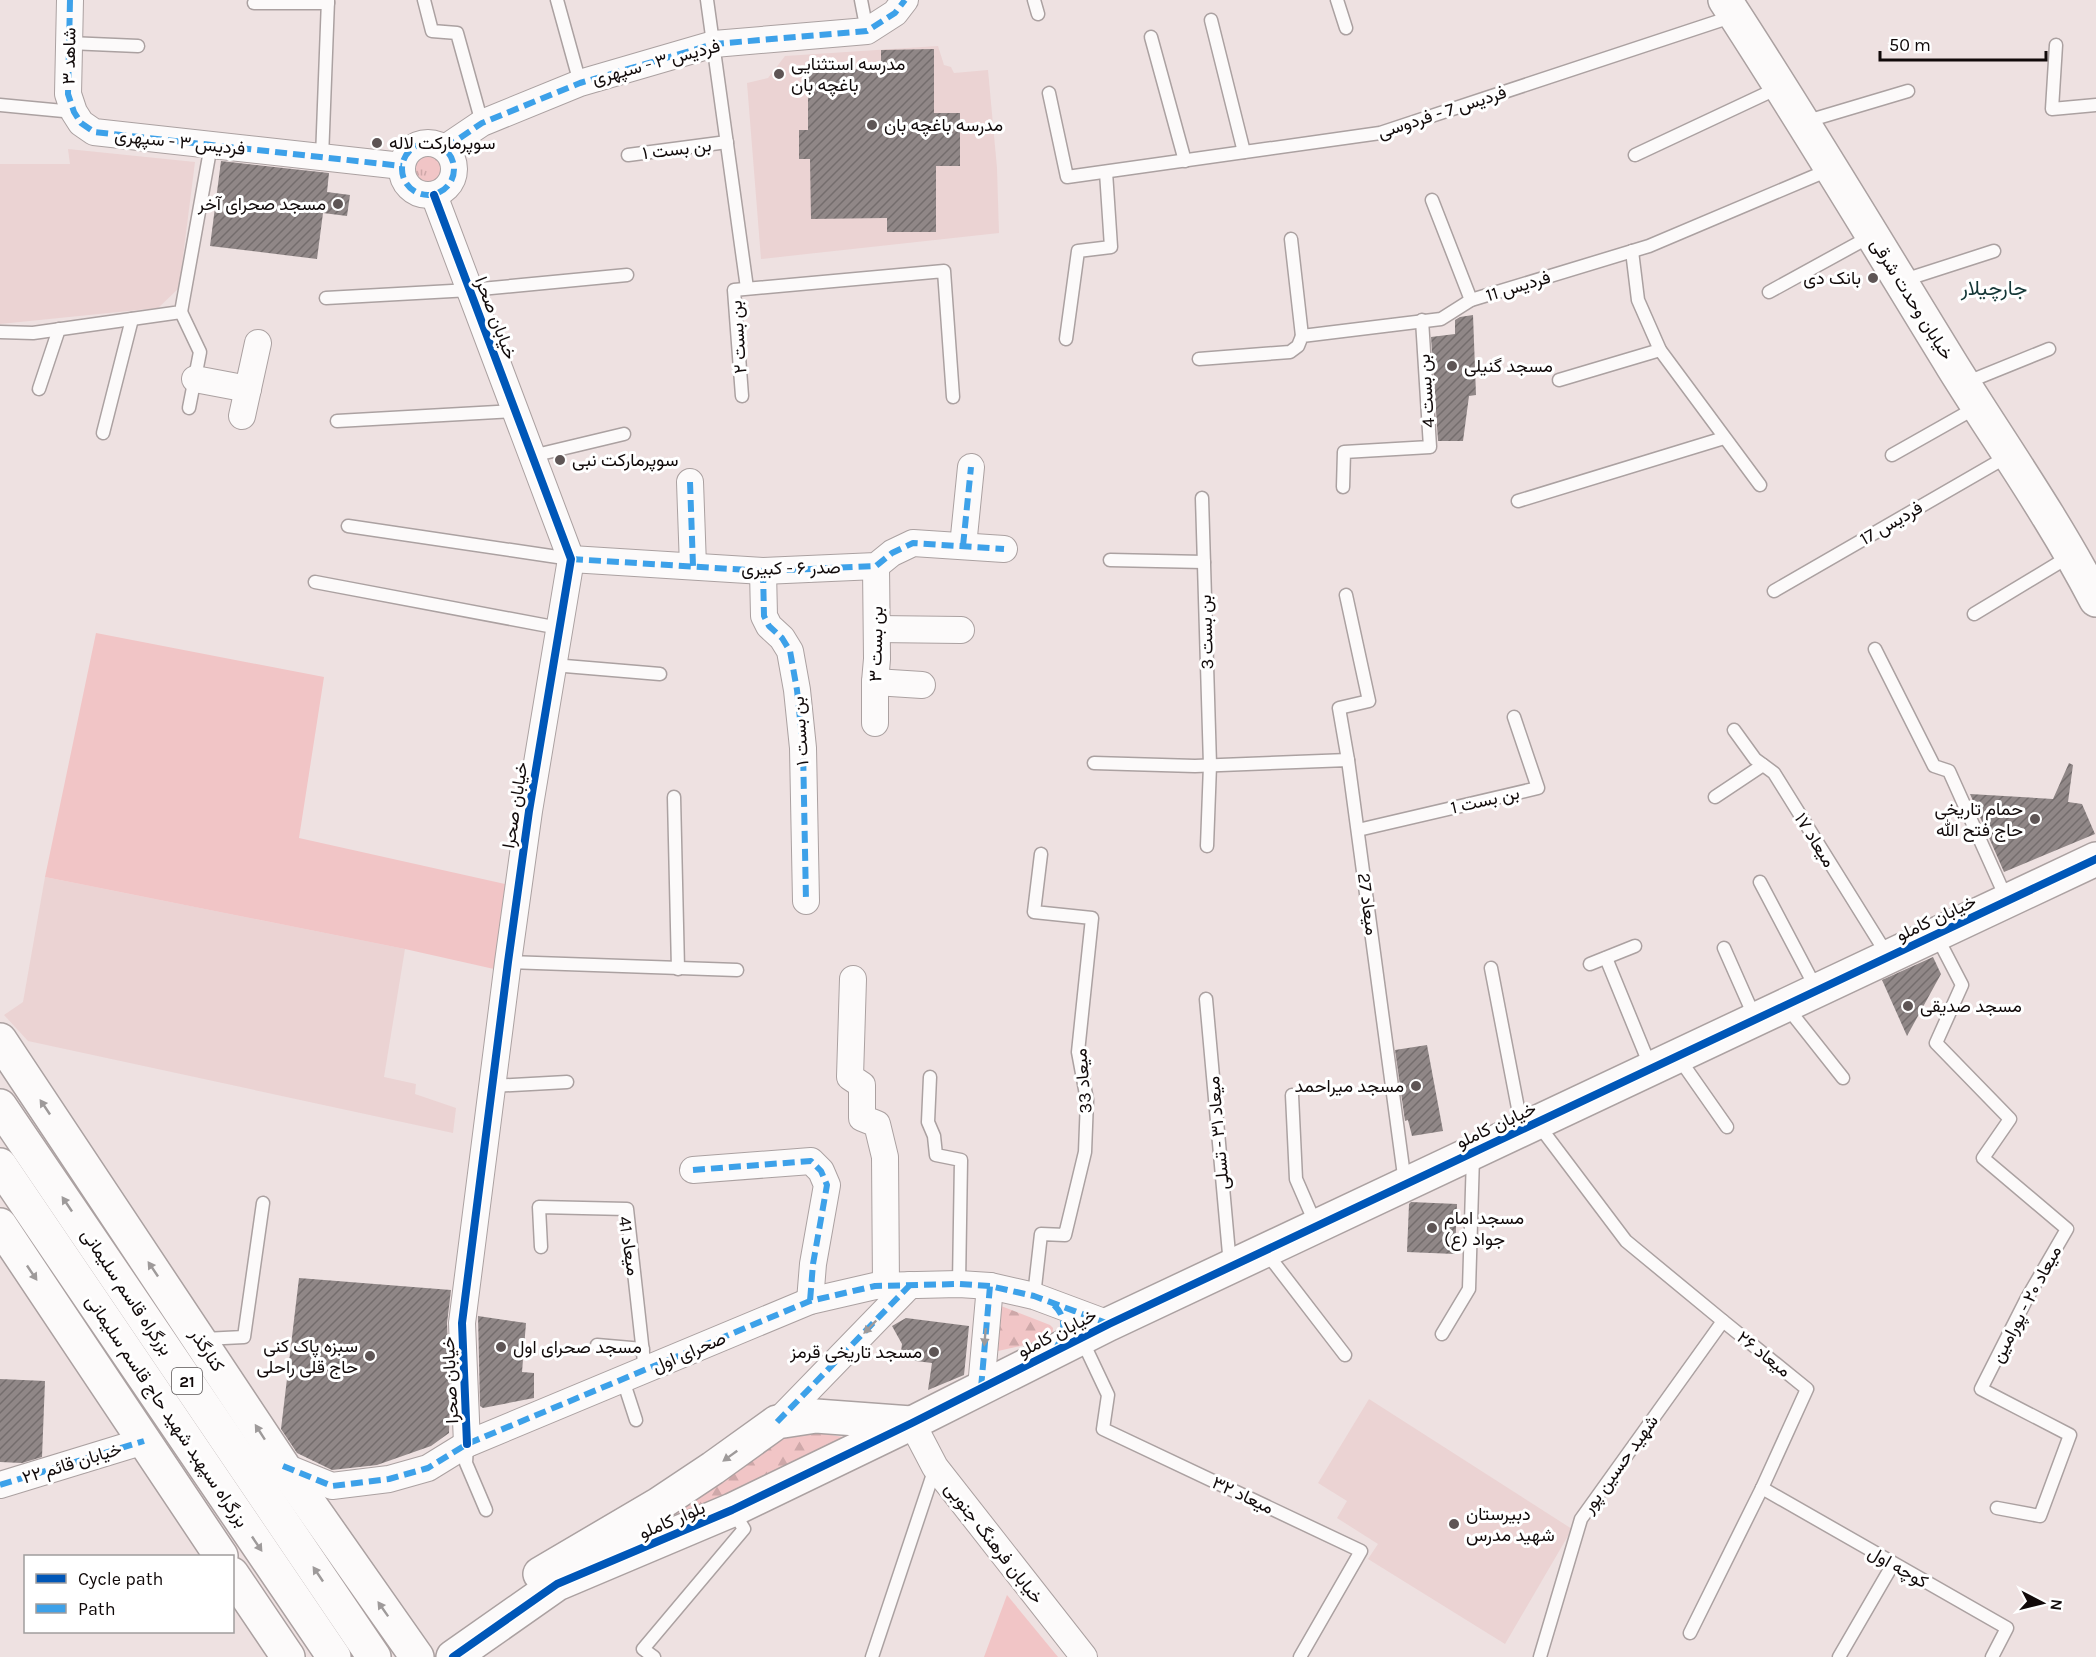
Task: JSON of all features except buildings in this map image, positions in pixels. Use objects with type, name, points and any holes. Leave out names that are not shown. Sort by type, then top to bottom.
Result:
[{"type":"main road","name":"خیابان وحدت شرقی","points":[[1730,8],[1971,395],[2080,563],[2096,600]]},
{"type":"main road","name":"خیابان کاملو","points":[[912,1423],[1082,1337],[1264,1250],[2096,859]]},
{"type":"main road","name":"کنارگذر","points":[[0,1040],[283,1466],[432,1656]]},
{"type":"main road","name":"بزرگراه قاسم سلیمانی","points":[[0,1106],[374,1657]]},
{"type":"main road","name":"بزرگراه سپهبد شهید حاج قاسم سلیمانی","points":[[0,1165],[334,1657]]},
{"type":"main road","points":[[0,1225],[220,1555]]},
{"type":"main road","name":"بلوار کاملو","points":[[432,1656],[492,1613],[544,1570],[659,1504],[777,1422],[816,1416],[912,1423]]},
{"type":"main road","name":"بلوار کاملو","points":[[432,1656],[557,1584],[732,1510],[912,1423]]},
{"type":"main road","name":"بلوار کاملو","points":[[482,1657],[560,1604],[583,1574]]},
{"type":"main road","points":[[234,1577],[288,1657]]},
{"type":"street","name":"شاهد ۳","points":[[70,0],[68,94],[74,112]]},
{"type":"street","name":"فردیس ۳ - سپهری","points":[[446,148],[482,123],[580,83],[714,44],[867,32],[895,13],[905,0]]},
{"type":"street","name":"فردیس ۳ - سپهری","points":[[74,112],[81,123],[100,133],[402,166]]},
{"type":"street","points":[[432,142],[446,148],[454,160],[454,175],[447,188],[434,195],[420,194],[408,186],[404,180],[402,166],[407,153],[418,144],[432,142]]},
{"type":"street","name":"خیابان صحرا","points":[[434,195],[571,559],[529,811],[462,1323],[467,1444]]},
{"type":"street","points":[[242,416],[258,343]]},
{"type":"street","points":[[195,380],[248,389]]},
{"type":"street","points":[[963,546],[971,467]]},
{"type":"street","points":[[690,482],[693,566]]},
{"type":"street","points":[[876,566],[892,553],[913,543],[1004,549]]},
{"type":"street","name":"صدر ۶ - کبیری","points":[[571,559],[763,571],[876,566]]},
{"type":"street","name":"بن بست ۳","points":[[875,723],[876,566]]},
{"type":"street","name":"بن بست ۱","points":[[763,571],[764,616],[769,626],[782,638],[790,651],[797,690],[803,748],[806,901]]},
{"type":"street","points":[[877,629],[961,630]]},
{"type":"street","points":[[875,682],[922,685]]},
{"type":"street","points":[[777,1422],[898,1285],[885,1157],[877,1124],[862,1118],[862,1085],[850,1077],[852,979]]},
{"type":"street","points":[[693,1170],[810,1161],[821,1171],[827,1185],[813,1264],[810,1301]]},
{"type":"street","name":"صحرای اول","points":[[283,1466],[332,1486],[388,1479],[428,1468],[467,1444],[637,1367],[810,1301],[875,1286],[959,1284],[990,1286],[1042,1299],[1082,1337]]},
{"type":"street","points":[[981,1388],[990,1286]]},
{"type":"street","points":[[1042,1299],[1061,1312],[1064,1319],[1062,1334],[1082,1337]]},
{"type":"street","name":"خیابان فرهنگ جنوبی","points":[[912,1423],[935,1467],[1084,1657]]},
{"type":"street","name":"خیابان قائم ۲۲","points":[[0,1485],[144,1441]]},
{"type":"lane","points":[[424,0],[432,31],[457,33],[482,123]]},
{"type":"lane","points":[[556,0],[580,83]]},
{"type":"lane","points":[[707,0],[747,288],[944,271],[953,397]]},
{"type":"lane","points":[[861,0],[867,32]]},
{"type":"lane","points":[[1034,0],[1038,14]]},
{"type":"lane","points":[[1337,0],[1346,28]]},
{"type":"lane","points":[[254,3],[328,2],[322,158]]},
{"type":"lane","name":"فردیس 7 - فردوسی","points":[[1049,93],[1067,177],[1380,133],[1730,8]]},
{"type":"lane","points":[[1211,20],[1244,152]]},
{"type":"lane","points":[[1151,37],[1185,161]]},
{"type":"lane","points":[[69,43],[138,46]]},
{"type":"lane","points":[[2056,45],[2052,109],[2096,105]]},
{"type":"lane","points":[[1635,155],[1781,87]]},
{"type":"lane","points":[[1803,122],[1908,91]]},
{"type":"lane","points":[[0,105],[74,112]]},
{"type":"lane","name":"بن بست ۱","points":[[628,155],[727,142]]},
{"type":"lane","points":[[189,408],[200,352],[181,312],[211,145]]},
{"type":"lane","name":"فردیس 11","points":[[1302,336],[1441,319],[1471,300],[1649,246],[1832,169]]},
{"type":"lane","points":[[1066,339],[1078,251],[1111,247],[1106,172]]},
{"type":"lane","points":[[1432,200],[1471,300]]},
{"type":"lane","points":[[1769,292],[1873,236]]},
{"type":"lane","points":[[1199,358],[1290,352],[1298,346],[1302,336],[1291,239]]},
{"type":"lane","points":[[1632,251],[1638,300],[1660,350],[1760,485]]},
{"type":"lane","points":[[1900,281],[1994,251]]},
{"type":"lane","points":[[326,297],[470,290],[627,275]]},
{"type":"lane","name":"بن بست ۲","points":[[742,396],[734,290],[747,288]]},
{"type":"lane","points":[[0,332],[33,333],[181,312]]},
{"type":"lane","points":[[103,432],[132,319]]},
{"type":"lane","name":"بن بست 4","points":[[1343,487],[1344,452],[1430,447],[1422,320]]},
{"type":"lane","points":[[39,389],[58,329]]},
{"type":"lane","points":[[1892,455],[1971,395],[2049,349]]},
{"type":"lane","points":[[1559,380],[1660,350]]},
{"type":"lane","points":[[337,421],[515,411]]},
{"type":"lane","points":[[532,456],[624,434]]},
{"type":"lane","points":[[1518,501],[1724,438]]},
{"type":"lane","name":"فردیس 17","points":[[1774,591],[2009,455]]},
{"type":"lane","name":"بن بست 3","points":[[1202,498],[1210,765],[1207,846]]},
{"type":"lane","points":[[348,526],[571,559]]},
{"type":"lane","points":[[1110,560],[1204,562]]},
{"type":"lane","points":[[1974,614],[2080,563]]},
{"type":"lane","points":[[315,582],[559,628]]},
{"type":"lane","name":"میعاد 27","points":[[1346,595],[1369,701],[1339,708],[1358,830],[1405,1184]]},
{"type":"lane","points":[[1875,649],[1934,766],[1949,771],[2007,901]]},
{"type":"lane","points":[[553,665],[660,674]]},
{"type":"lane","name":"بن بست 1","points":[[1358,830],[1538,788],[1514,717]]},
{"type":"lane","name":"میعاد ۱۷","points":[[1734,730],[1755,759],[1774,773],[1888,957]]},
{"type":"lane","points":[[1094,763],[1210,765],[1348,760]]},
{"type":"lane","points":[[1715,797],[1763,765]]},
{"type":"lane","points":[[674,797],[678,969]]},
{"type":"lane","name":"میعاد 33","points":[[1041,854],[1034,912],[1092,918],[1078,1052],[1087,1100],[1085,1152],[1065,1235],[1041,1234],[1042,1299]]},
{"type":"lane","points":[[1760,882],[1817,990]]},
{"type":"lane","name":"میعاد ۲۰ - پورامین","points":[[1936,934],[1962,985],[1935,1043],[2010,1119],[1983,1158],[2067,1229],[2027,1298],[1981,1389],[2070,1435],[2040,1516],[1997,1508]]},
{"type":"lane","points":[[1590,964],[1635,946]]},
{"type":"lane","points":[[1724,948],[1756,1019]]},
{"type":"lane","points":[[1606,958],[1665,1062],[1727,1127]]},
{"type":"lane","points":[[508,962],[738,970]]},
{"type":"lane","points":[[1491,968],[1529,1126]]},
{"type":"lane","name":"میعاد ۳۱ - تسلی","points":[[1206,999],[1230,1267]]},
{"type":"lane","points":[[1785,1005],[1843,1078]]},
{"type":"lane","points":[[930,1077],[928,1122],[934,1136],[936,1155],[961,1160],[959,1284]]},
{"type":"lane","points":[[492,1086],[567,1082]]},
{"type":"lane","points":[[1292,1095],[1296,1179],[1317,1226]]},
{"type":"lane","name":"میعاد ۲۶","points":[[1529,1126],[1626,1241],[1807,1389],[1762,1488],[1690,1633]]},
{"type":"lane","points":[[1442,1334],[1469,1289],[1473,1152]]},
{"type":"lane","points":[[200,1339],[243,1337],[263,1203]]},
{"type":"lane","name":"میعاد 41","points":[[541,1247],[539,1207],[627,1209],[637,1367]]},
{"type":"lane","points":[[1264,1250],[1345,1355]]},
{"type":"lane","name":"شهید حسین پور","points":[[1540,1657],[1581,1520],[1723,1322]]},
{"type":"lane","name":"میعاد ۳۲","points":[[1082,1337],[1108,1395],[1103,1429],[1361,1551],[1300,1657]]},
{"type":"lane","points":[[597,1345],[637,1367],[636,1420]]},
{"type":"lane","points":[[467,1444],[465,1463],[486,1510]]},
{"type":"lane","points":[[872,1657],[935,1467]]},
{"type":"lane","name":"کوچه اول","points":[[1762,1488],[2007,1628],[1992,1657]]},
{"type":"lane","points":[[654,1657],[643,1649],[744,1529],[732,1510]]},
{"type":"lane","points":[[1839,1657],[1893,1564]]},
{"type":"shaded area","name":"مدرسه باغچه بان","points":[[938,46],[944,65],[951,67],[954,73],[988,70],[997,168],[999,233],[761,259],[747,83],[768,78],[785,56]]},
{"type":"shaded area","points":[[68,149],[195,162],[179,288],[158,308],[0,324],[0,164],[70,164]]},
{"type":"shaded area","points":[[45,877],[405,949],[384,1077],[416,1084],[415,1094],[456,1108],[453,1133],[28,1041],[4,1015],[23,1002]]},
{"type":"shaded area","name":"دبیرستان شهید مدرس","points":[[1369,1399],[1572,1529],[1505,1644],[1368,1559],[1378,1544],[1337,1518],[1347,1501],[1318,1483]]},
{"type":"green space","points":[[428,150],[441,155],[446,168],[441,181],[428,186],[415,181],[410,168],[415,155]]},
{"type":"green space","points":[[96,633],[324,677],[299,838],[505,884],[494,969],[45,877]]},
{"type":"green space","points":[[1001,1306],[1050,1325],[1053,1328],[1052,1339],[998,1351]]},
{"type":"green space","points":[[789,1428],[843,1437],[805,1462],[720,1502],[647,1528]]},
{"type":"green space","points":[[1007,1595],[1058,1657],[984,1657]]},
{"type":"marked path","points":[[70,0],[68,94],[74,112],[81,123],[94,132],[402,166]]},
{"type":"marked path","points":[[445,148],[482,123],[580,83],[714,44],[867,31],[895,13],[905,0]]},
{"type":"marked path","points":[[423,143],[433,143],[447,150],[454,169],[447,188],[433,195],[423,195],[413,191],[406,184],[402,174],[402,164],[406,154],[413,147],[423,143]]},
{"type":"marked path","points":[[963,546],[971,467]]},
{"type":"marked path","points":[[690,482],[693,566]]},
{"type":"marked path","points":[[571,559],[763,571],[876,566],[892,553],[913,543],[1004,549]]},
{"type":"marked path","points":[[763,571],[764,616],[769,626],[782,638],[790,651],[797,690],[803,748],[806,901]]},
{"type":"marked path","points":[[693,1170],[811,1161],[821,1171],[827,1185],[813,1264],[810,1301]]},
{"type":"marked path","points":[[283,1466],[332,1486],[389,1479],[428,1468],[467,1444],[810,1301],[875,1286],[959,1284],[990,1286],[1034,1296],[1109,1324]]},
{"type":"marked path","points":[[777,1422],[910,1285]]},
{"type":"marked path","points":[[981,1388],[990,1286]]},
{"type":"marked path","points":[[1054,1305],[1059,1310],[1063,1321],[1062,1333],[1055,1351]]},
{"type":"marked path","points":[[0,1485],[144,1441]]},
{"type":"cycle path","points":[[434,195],[571,559],[529,811],[462,1323],[467,1444]]},
{"type":"cycle path","points":[[453,1657],[557,1584],[732,1510],[1109,1324],[2096,859]]},
{"type":"place","name":"مدرسه استثنایی باغچه بان","points":[[779,74]]},
{"type":"place","name":"مدرسه باغچه بان","points":[[872,125]]},
{"type":"place","name":"سوپرمارکت لاله","points":[[377,143]]},
{"type":"place","name":"مسجد صحرای آخر","points":[[338,204]]},
{"type":"place","name":"بانک دی","points":[[1873,278]]},
{"type":"place","name":"مسجد گنیلی","points":[[1452,366]]},
{"type":"place","name":"سوپرمارکت نبی","points":[[560,460]]},
{"type":"place","name":"حمام تاریخی حاج فتح الله","points":[[2035,819]]},
{"type":"place","name":"مسجد صدیقی","points":[[1908,1006]]},
{"type":"place","name":"مسجد میراحمد","points":[[1416,1086]]},
{"type":"place","name":"مسجد امام جواد (ع)","points":[[1432,1228]]},
{"type":"place","name":"مسجد صحرای اول","points":[[501,1347]]},
{"type":"place","name":"مسجد تاریخی قرمز","points":[[934,1352]]},
{"type":"place","name":"سبزه پاک کنی حاج قلی راحلی","points":[[370,1356]]},
{"type":"place","name":"دبیرستان شهید مدرس","points":[[1454,1524]]},
{"type":"district","name":"جارچیلار","points":[[1994,288]]}]
